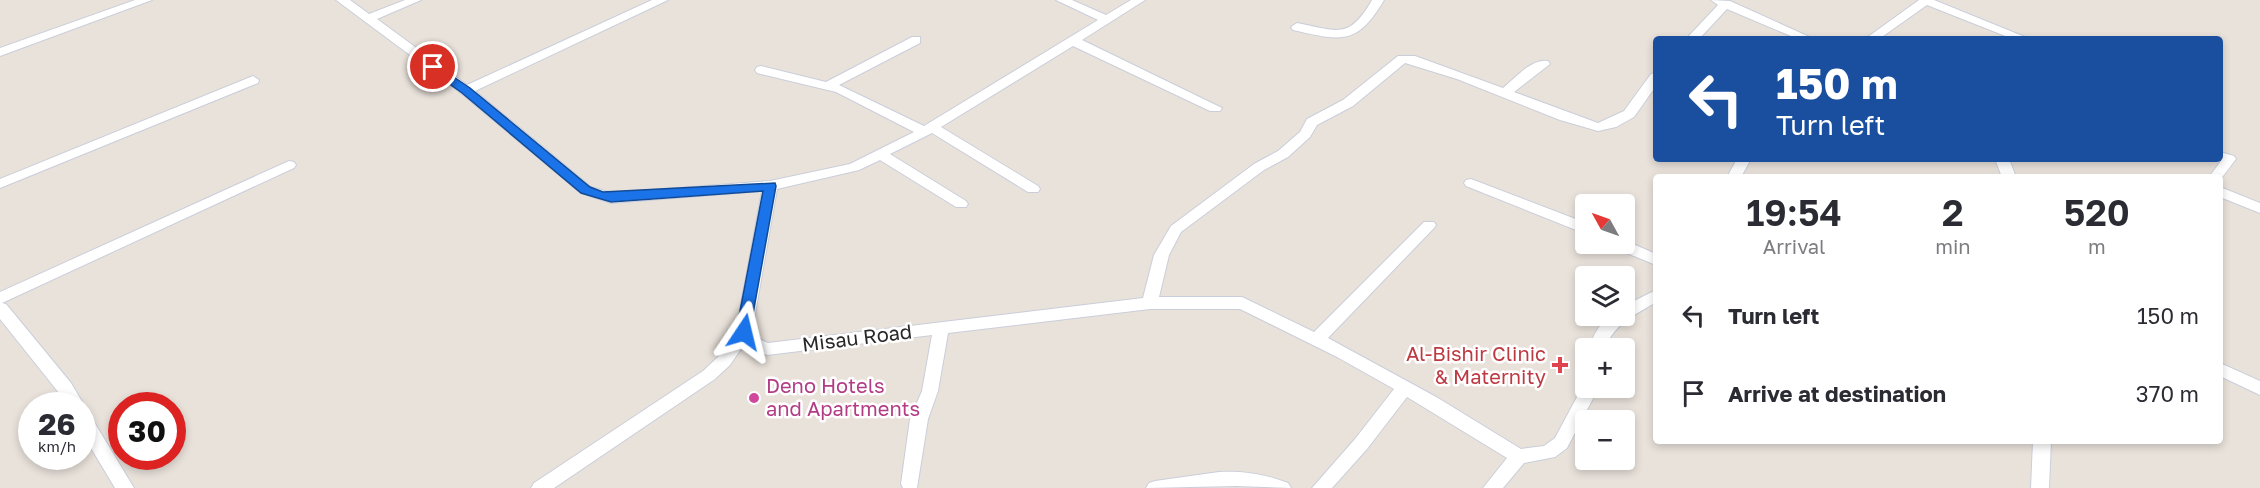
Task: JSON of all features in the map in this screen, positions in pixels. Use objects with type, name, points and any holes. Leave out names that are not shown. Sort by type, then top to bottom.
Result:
[{"type":"street","points":[[0,52],[116,4],[146,0]]},
{"type":"street","points":[[342,0],[466,90],[586,190],[611,198],[770,186],[854,167],[929,130],[1139,0]]},
{"type":"street","points":[[367,19],[414,0]]},
{"type":"street","points":[[466,90],[662,0]]},
{"type":"street","points":[[1062,0],[1108,20]]},
{"type":"street","points":[[1297,27],[1328,33],[1354,32],[1368,18],[1378,0]]},
{"type":"street","points":[[1875,36],[1927,0],[2017,36]]},
{"type":"street","points":[[1694,36],[1721,1],[1757,19],[1800,36]]},
{"type":"street","points":[[827,86],[916,40]]},
{"type":"street","points":[[1073,41],[1215,108]]},
{"type":"street","points":[[1150,303],[1159,262],[1168,238],[1176,229],[1259,167],[1283,154],[1305,134],[1311,122],[1329,115],[1348,103],[1399,60],[1411,59],[1462,76],[1577,122],[1598,127],[1611,124],[1629,114],[1653,81]]},
{"type":"street","points":[[1504,94],[1529,72],[1544,63]]},
{"type":"street","points":[[761,70],[827,86],[866,101],[929,130],[1033,189]]},
{"type":"street","points":[[0,184],[253,80]]},
{"type":"street","points":[[880,154],[961,204]]},
{"type":"street","points":[[0,298],[289,165]]},
{"type":"street","points":[[1471,183],[1575,225]]},
{"type":"street","points":[[540,488],[709,375],[724,361],[744,332],[770,186]]},
{"type":"street","points":[[2223,193],[2260,208]]},
{"type":"street","points":[[1317,340],[1429,225]]},
{"type":"street","points":[[1635,251],[1653,259]]},
{"type":"street","points":[[1635,308],[1653,297]]},
{"type":"street","name":"Misau Road","points":[[744,332],[755,344],[767,349],[1150,303],[1242,303],[1317,340],[1404,388],[1519,457]]},
{"type":"street","points":[[0,308],[67,392]]},
{"type":"street","points":[[910,487],[918,419],[930,391],[941,328]]},
{"type":"street","points":[[2223,370],[2260,389]]},
{"type":"street","points":[[1321,488],[1361,444],[1404,388]]},
{"type":"street","points":[[1492,488],[1519,457],[1549,452],[1561,443],[1585,398]]},
{"type":"street","points":[[96,441],[124,488]]},
{"type":"street","points":[[2040,488],[2041,444]]},
{"type":"street","points":[[1155,488],[1244,478],[1271,482],[1282,488]]},
{"type":"place","name":"Al-Bishir Clinic & Maternity","points":[[1560,365]]},
{"type":"place","name":"Deno Hotels and Apartments","points":[[754,398]]},
{"type":"route","points":[[433,67],[466,90],[586,190],[601,196],[611,198],[770,186],[744,332]]}]
